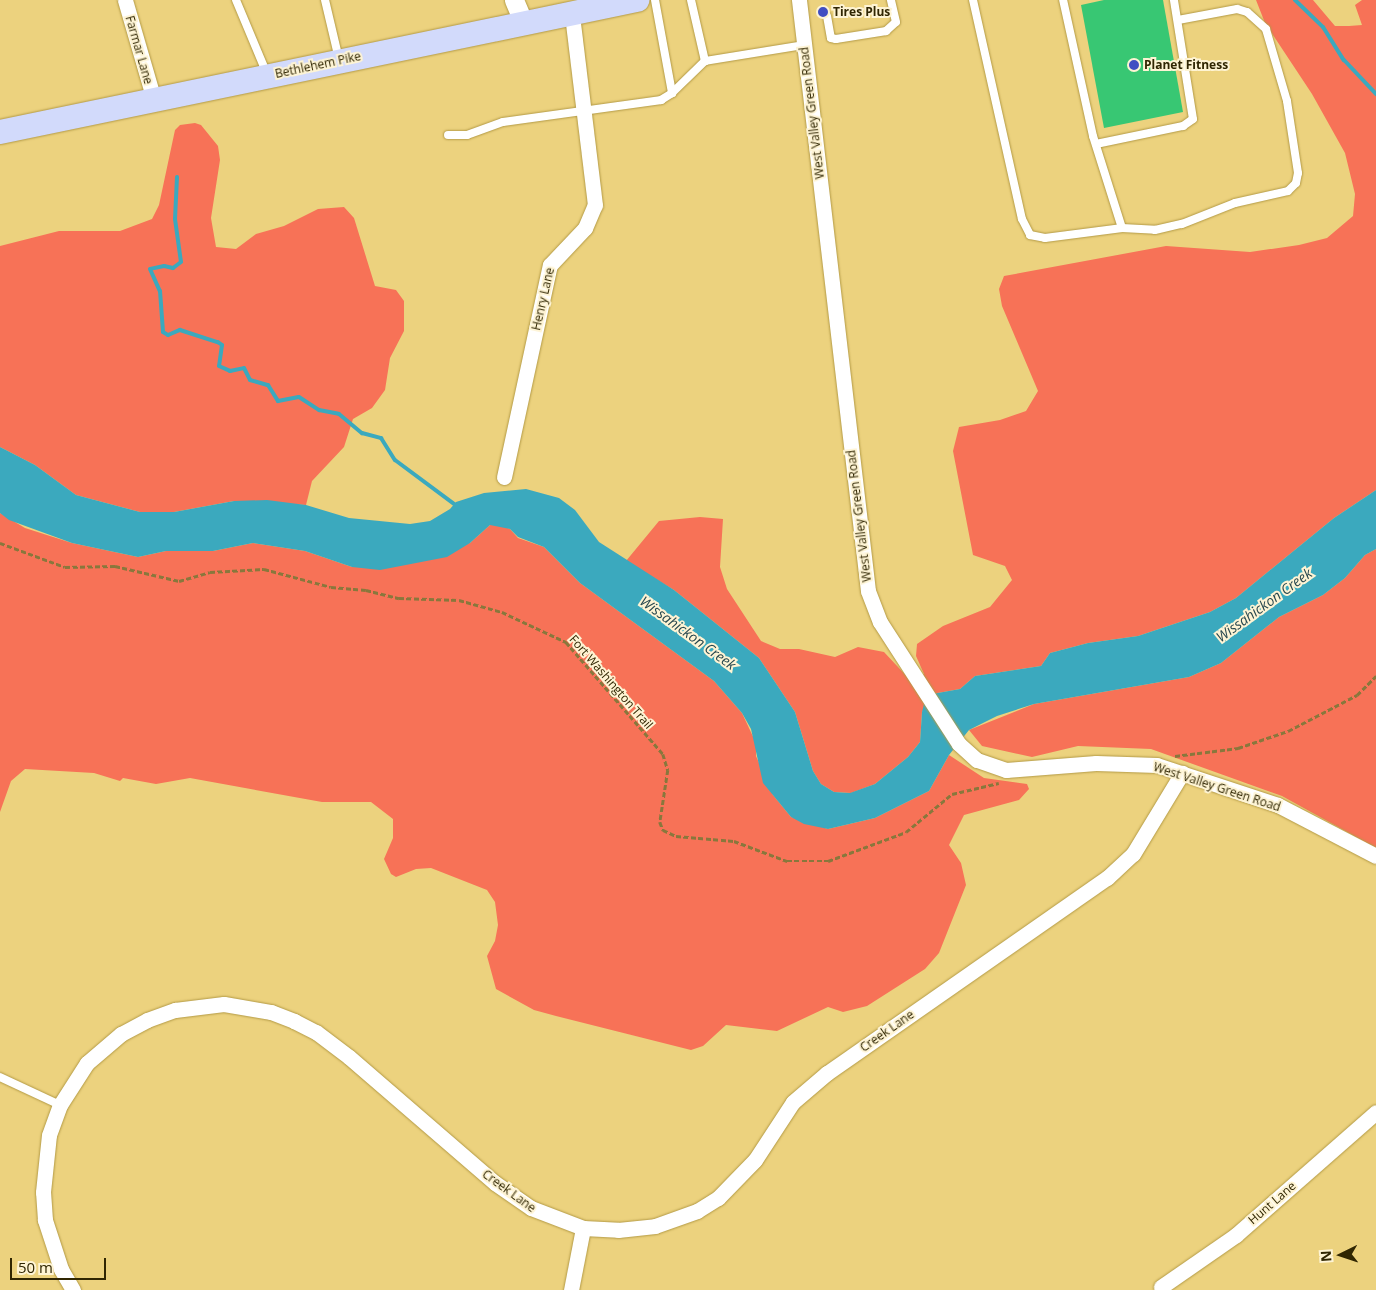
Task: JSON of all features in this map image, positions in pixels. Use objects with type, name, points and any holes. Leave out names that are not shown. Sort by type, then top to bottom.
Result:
[{"type":"main road","name":"Bethlehem Pike","points":[[0,132],[339,60],[519,10],[572,14],[637,0]]},
{"type":"street","name":"Farmar Lane","points":[[125,0],[154,100]]},
{"type":"street","name":"West Valley Green Road","points":[[799,0],[868,592],[880,622],[959,744],[977,760],[1006,770],[1096,763],[1157,765],[1278,805],[1376,856]]},
{"type":"street","name":"Henry Lane","points":[[504,477],[550,265],[585,228],[595,205],[572,14]]},
{"type":"street","name":"Creek Lane","points":[[73,1290],[52,1243],[43,1192],[49,1135],[60,1105],[87,1063],[121,1034],[147,1020],[175,1010],[224,1004],[271,1012],[305,1025],[349,1057],[513,1196],[548,1216],[583,1228],[618,1230],[656,1226],[697,1211],[718,1198],[755,1160],[802,1093],[1107,878],[1133,854],[1182,773]]},
{"type":"street","name":"Hunt Lane","points":[[1160,1288],[1236,1235],[1376,1112]]},
{"type":"street","points":[[571,1290],[583,1228]]},
{"type":"lane","points":[[236,0],[268,76]]},
{"type":"lane","points":[[326,0],[339,60]]},
{"type":"lane","points":[[655,0],[672,93]]},
{"type":"lane","points":[[691,0],[705,61]]},
{"type":"lane","points":[[827,16],[831,38],[836,39],[886,31],[896,22],[891,0]]},
{"type":"lane","points":[[972,0],[1022,219],[1030,235],[1045,238],[1122,228],[1155,230],[1182,224],[1235,204],[1288,191],[1296,183],[1298,173],[1287,101],[1266,29],[1247,12],[1237,9],[1178,20]]},
{"type":"lane","points":[[1063,0],[1096,144],[1122,228]]},
{"type":"lane","points":[[1096,144],[1183,126],[1193,119],[1180,55],[1178,20],[1174,0]]},
{"type":"lane","points":[[448,136],[467,135],[503,122],[661,100],[672,93],[705,61],[804,45]]},
{"type":"lane","points":[[0,1077],[60,1105]]},
{"type":"path","name":"Fort Washington Trail","points":[[0,543],[74,568],[115,566],[179,581],[210,572],[264,569],[330,587],[366,590],[399,598],[459,600],[502,612],[566,642],[663,754],[668,770],[660,822],[663,830],[676,836],[734,842],[787,861],[828,861],[906,832],[944,798],[967,790]]},
{"type":"path","points":[[1169,756],[1238,748],[1288,731],[1357,695],[1376,676]]},
{"type":"shaded area","points":[[1256,0],[1313,0],[1335,26],[1349,26],[1362,25],[1355,5],[1362,0],[1376,0],[1376,490],[1334,518],[1236,598],[1210,612],[1138,636],[1088,643],[1050,653],[1041,666],[975,676],[960,689],[932,694],[922,712],[920,742],[908,757],[875,784],[851,793],[834,792],[821,784],[813,771],[795,712],[759,658],[674,590],[626,561],[659,521],[700,517],[723,519],[720,567],[727,589],[761,641],[780,649],[799,649],[835,657],[858,647],[884,652],[913,683],[924,674],[916,656],[917,644],[943,626],[990,607],[1012,580],[1005,566],[973,555],[953,451],[959,427],[1000,420],[1026,411],[1038,391],[1002,306],[999,289],[1004,276],[1166,246],[1250,252],[1299,245],[1327,238],[1353,216],[1355,194],[1345,153],[1312,94],[1265,23]]},
{"type":"shaded area","points":[[195,123],[201,125],[218,146],[220,160],[211,218],[216,247],[236,249],[256,234],[284,226],[318,209],[344,207],[354,218],[375,286],[396,290],[404,301],[404,331],[390,358],[385,390],[372,408],[353,419],[344,447],[312,481],[306,505],[234,501],[174,512],[140,512],[76,495],[35,465],[0,447],[0,246],[59,231],[120,231],[152,219],[159,205],[175,130],[180,125]]},
{"type":"shaded area","points":[[0,513],[25,528],[72,543],[138,557],[166,551],[213,551],[253,543],[305,551],[352,567],[470,543],[490,525],[500,525],[510,529],[518,538],[544,547],[580,583],[714,681],[742,713],[756,743],[756,756],[773,795],[791,817],[828,829],[875,818],[929,791],[949,755],[984,778],[1027,784],[1029,789],[1019,800],[964,815],[949,845],[961,863],[966,885],[939,953],[925,969],[867,1006],[843,1012],[828,1007],[777,1031],[726,1025],[703,1046],[691,1050],[556,1016],[534,1010],[496,989],[487,956],[495,941],[498,925],[495,902],[487,890],[431,868],[416,869],[396,877],[391,874],[384,859],[393,838],[393,819],[371,802],[322,802],[190,778],[156,784],[123,778],[120,781],[94,773],[25,769],[11,781],[0,812]]},
{"type":"shaded area","points":[[1376,549],[1376,848],[1282,796],[1151,749],[1078,746],[1032,757],[982,746],[969,730],[1034,704],[1189,677],[1221,663],[1279,617],[1323,595],[1345,578],[1365,555]]},
{"type":"water","name":"Wissahickon Creek","points":[[0,447],[35,465],[76,495],[140,512],[174,512],[234,501],[267,500],[306,505],[349,518],[410,524],[430,521],[450,509],[456,502],[484,493],[526,489],[559,498],[575,510],[599,542],[674,590],[759,658],[795,712],[813,771],[821,784],[834,792],[850,793],[875,784],[908,757],[920,742],[922,712],[925,700],[932,694],[960,689],[975,676],[1041,666],[1050,653],[1088,643],[1138,636],[1210,612],[1236,598],[1334,518],[1376,490],[1376,549],[1365,555],[1345,578],[1323,595],[1279,617],[1221,663],[1189,677],[1034,704],[997,716],[969,730],[949,755],[929,791],[875,818],[828,829],[804,824],[791,817],[763,783],[751,729],[742,713],[714,681],[580,583],[544,547],[518,537],[510,529],[490,525],[470,543],[447,557],[380,570],[352,567],[305,551],[253,543],[213,551],[166,551],[138,557],[72,543],[9,520],[0,513]]},
{"type":"building","name":"Planet Fitness","points":[[1104,0],[1163,0],[1183,112],[1104,128],[1081,5]]},
{"type":"waterway","points":[[1295,0],[1323,27],[1344,60],[1376,94]]},
{"type":"waterway","points":[[177,177],[175,219],[181,262],[173,268],[164,266],[150,269],[160,291],[163,332],[168,335],[180,330],[218,342],[222,345],[219,366],[230,371],[244,368],[250,380],[268,385],[278,401],[299,397],[319,410],[339,414],[362,433],[381,438],[395,460],[458,507]]},
{"type":"place","name":"Tires Plus","points":[[823,12]]},
{"type":"place","name":"Planet Fitness","points":[[1134,65]]}]
